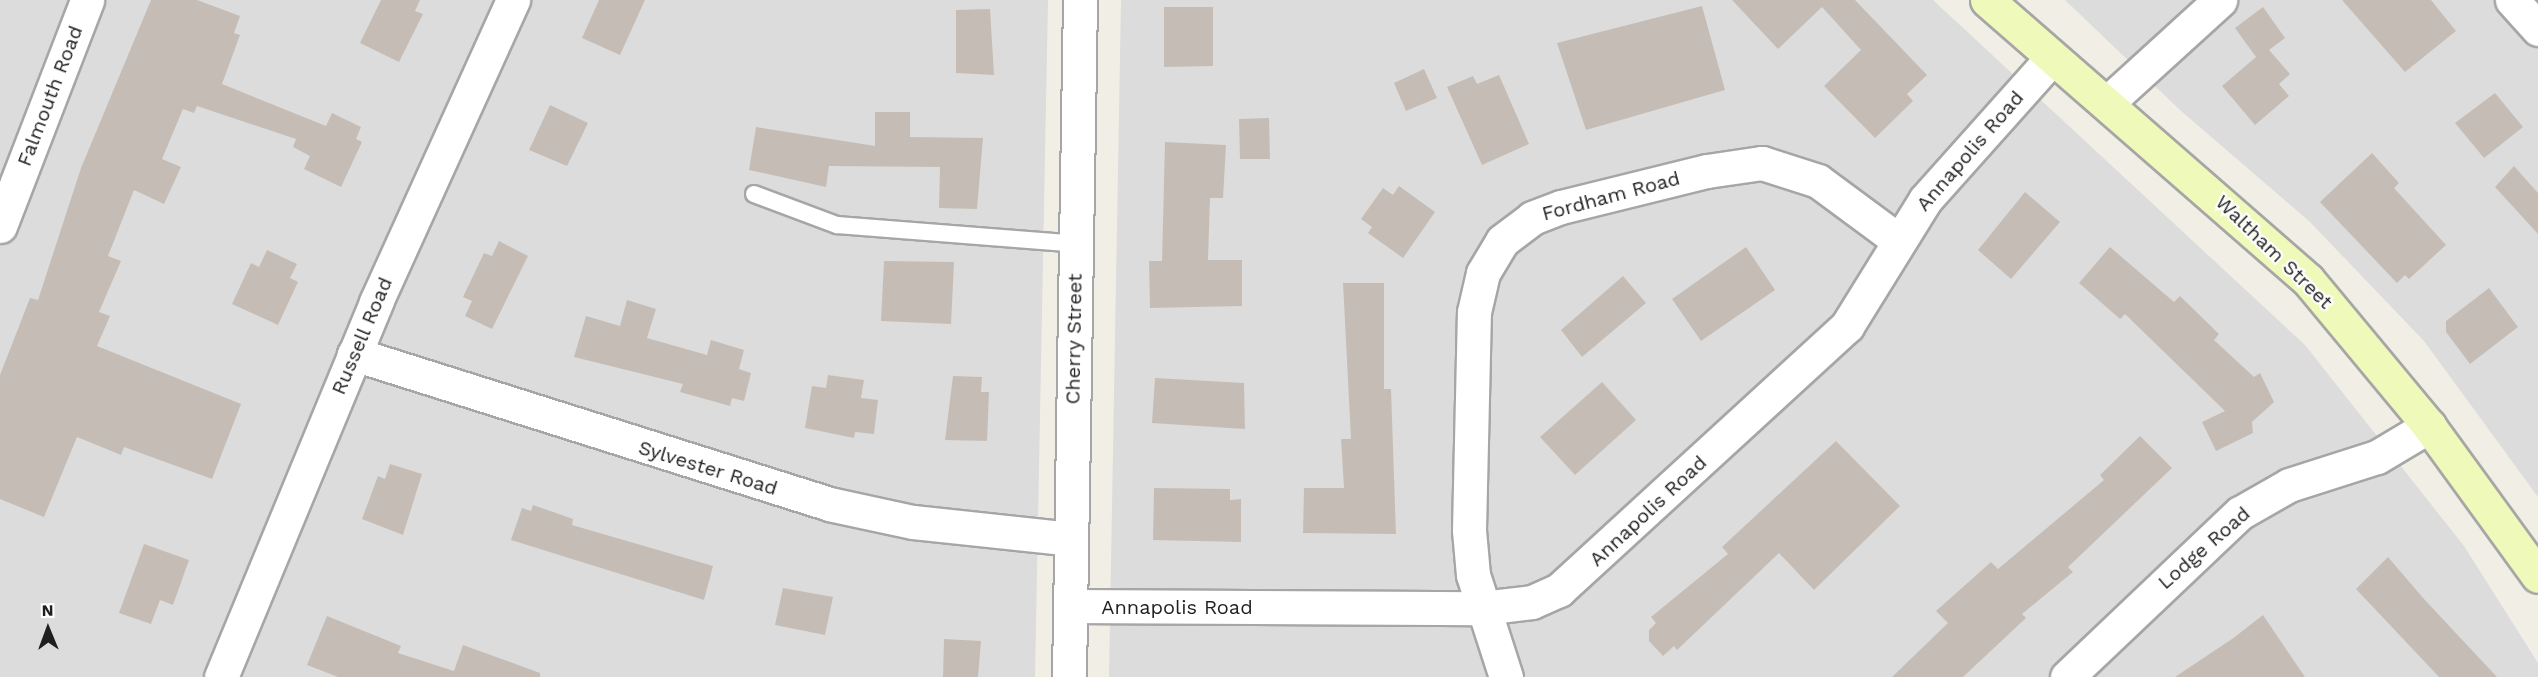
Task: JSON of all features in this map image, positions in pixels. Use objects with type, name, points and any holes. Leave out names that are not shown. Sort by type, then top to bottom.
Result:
[{"type":"main road","name":"Waltham Street","points":[[1987,0],[2289,261],[2429,426],[2538,576]]},
{"type":"street","name":"Falmouth Road","points":[[0,226],[87,0]]},
{"type":"street","name":"Russell Road","points":[[221,677],[354,354],[513,0]]},
{"type":"street","name":"Cherry Street","points":[[1069,677],[1080,0]]},
{"type":"street","points":[[2107,103],[2220,0]]},
{"type":"street","points":[[2512,0],[2538,29]]},
{"type":"street","name":"Annapolis Road","points":[[1070,606],[1482,608],[1532,602],[1572,581],[1847,327],[1937,183],[2052,58]]},
{"type":"street","name":"Fordham Road","points":[[1506,677],[1482,608],[1469,545],[1474,312],[1483,273],[1511,232],[1561,207],[1707,171],[1762,163],[1818,181],[1899,241]]},
{"type":"street","name":"Sylvester Road","points":[[354,354],[838,506],[924,524],[1071,539]]},
{"type":"street","name":"Lodge Road","points":[[2067,677],[2210,537],[2248,507],[2289,485],[2377,458],[2429,426]]},
{"type":"lane","points":[[754,194],[837,225],[1076,244]]},
{"type":"shaded area","points":[[0,0],[1048,0],[1035,677],[0,677]]},
{"type":"shaded area","points":[[1121,0],[1933,0],[2305,345],[2464,546],[2538,663],[2538,677],[1109,677]]},
{"type":"shaded area","points":[[2065,0],[2538,0],[2538,497],[2424,341],[2310,222],[2180,110]]},
{"type":"building","points":[[151,0],[197,0],[240,16],[234,33],[240,35],[222,84],[326,126],[332,113],[361,127],[356,139],[362,142],[341,187],[304,169],[310,156],[293,147],[296,139],[197,106],[194,113],[183,109],[162,159],[181,167],[164,204],[134,190],[108,256],[121,261],[99,312],[110,316],[97,346],[241,404],[212,479],[124,447],[121,455],[77,437],[44,517],[0,499],[0,375],[30,298],[38,300],[81,168]]},
{"type":"building","points":[[381,0],[420,0],[415,11],[423,14],[399,62],[360,43]]},
{"type":"building","points":[[599,0],[645,0],[620,55],[582,38]]},
{"type":"building","points":[[1732,0],[1855,0],[1927,75],[1907,94],[1913,101],[1875,138],[1824,86],[1861,50],[1822,7],[1778,49]]},
{"type":"building","points":[[2342,0],[2431,0],[2456,31],[2405,72]]},
{"type":"building","points":[[1702,6],[1725,90],[1586,130],[1557,43]]},
{"type":"building","points":[[1164,7],[1213,7],[1213,66],[1164,67]]},
{"type":"building","points":[[2263,7],[2285,38],[2269,50],[2290,74],[2279,84],[2289,96],[2255,125],[2222,86],[2256,57],[2235,28]]},
{"type":"building","points":[[990,9],[994,75],[956,73],[956,10]]},
{"type":"building","points":[[1424,69],[1437,98],[1406,111],[1394,83]]},
{"type":"building","points":[[1499,75],[1529,144],[1482,165],[1447,87],[1473,76],[1477,84]]},
{"type":"building","points":[[2495,93],[2523,127],[2484,158],[2455,123]]},
{"type":"building","points":[[550,105],[588,123],[567,166],[529,150]]},
{"type":"building","points":[[875,112],[910,112],[910,137],[983,138],[977,209],[939,208],[940,167],[829,166],[826,187],[749,170],[756,127],[875,146]]},
{"type":"building","points":[[1269,118],[1270,159],[1240,159],[1239,119]]},
{"type":"building","points":[[1165,142],[1226,145],[1223,198],[1210,198],[1208,260],[1242,260],[1242,306],[1150,308],[1149,261],[1162,261]]},
{"type":"building","points":[[2372,153],[2399,183],[2394,188],[2446,245],[2409,279],[2405,275],[2397,283],[2320,202]]},
{"type":"building","points":[[2514,166],[2538,193],[2538,234],[2495,187]]},
{"type":"building","points":[[1399,186],[1435,212],[1403,258],[1368,233],[1372,227],[1361,219],[1383,188],[1393,195]]},
{"type":"building","points":[[2025,192],[2060,222],[2011,279],[1978,250]]},
{"type":"building","points":[[499,241],[528,256],[492,329],[465,316],[472,301],[463,297],[484,253],[492,256]]},
{"type":"building","points":[[1746,247],[1775,290],[1701,341],[1672,299]]},
{"type":"building","points":[[2110,247],[2174,302],[2180,296],[2219,334],[2214,340],[2254,377],[2260,373],[2274,402],[2252,422],[2253,433],[2216,451],[2202,422],[2225,411],[2125,314],[2120,319],[2079,283]]},
{"type":"building","points":[[267,250],[297,264],[290,278],[298,282],[278,325],[232,304],[251,263],[259,267]]},
{"type":"building","points":[[884,261],[954,262],[951,324],[881,321]]},
{"type":"building","points":[[1623,276],[1646,303],[1582,357],[1561,330]]},
{"type":"building","points":[[1343,283],[1384,283],[1384,389],[1391,389],[1396,534],[1303,533],[1304,488],[1344,488],[1341,439],[1351,439]]},
{"type":"building","points":[[2489,288],[2518,327],[2470,364],[2446,332],[2446,321]]},
{"type":"building","points":[[627,300],[656,309],[647,338],[707,355],[711,340],[744,350],[739,369],[751,373],[744,401],[732,398],[730,406],[680,392],[683,384],[574,357],[586,316],[620,326]]},
{"type":"building","points":[[828,375],[864,380],[861,398],[878,400],[874,434],[855,432],[854,438],[805,428],[812,386],[826,388]]},
{"type":"building","points":[[953,376],[982,377],[981,392],[989,392],[987,441],[945,440]]},
{"type":"building","points":[[1155,378],[1244,383],[1245,429],[1152,423]]},
{"type":"building","points":[[1602,382],[1636,420],[1575,475],[1540,437]]},
{"type":"building","points":[[2140,436],[2172,468],[2068,567],[2073,572],[2022,614],[2026,618],[1963,677],[1892,677],[1948,623],[1936,611],[1991,562],[1998,569],[2104,480],[2100,475]]},
{"type":"building","points":[[1836,441],[1900,506],[1814,590],[1779,553],[1677,650],[1674,646],[1663,656],[1649,641],[1649,630],[1656,623],[1651,617],[1728,554],[1722,547]]},
{"type":"building","points":[[390,464],[422,474],[403,535],[362,519],[378,476],[385,479]]},
{"type":"building","points":[[1154,488],[1230,489],[1230,500],[1241,499],[1241,542],[1153,540]]},
{"type":"building","points":[[533,505],[573,519],[572,525],[713,566],[704,600],[511,540],[522,508],[531,511]]},
{"type":"building","points":[[144,544],[189,560],[173,605],[160,600],[151,624],[119,613]]},
{"type":"building","points":[[2388,557],[2497,677],[2439,677],[2356,589]]},
{"type":"building","points":[[783,588],[833,597],[825,635],[775,625]]},
{"type":"building","points":[[2263,615],[2305,677],[2175,677],[2232,639]]},
{"type":"building","points":[[327,616],[401,646],[398,653],[454,671],[463,645],[540,673],[540,677],[338,677],[307,665]]},
{"type":"building","points":[[944,639],[981,641],[978,677],[943,677]]}]
